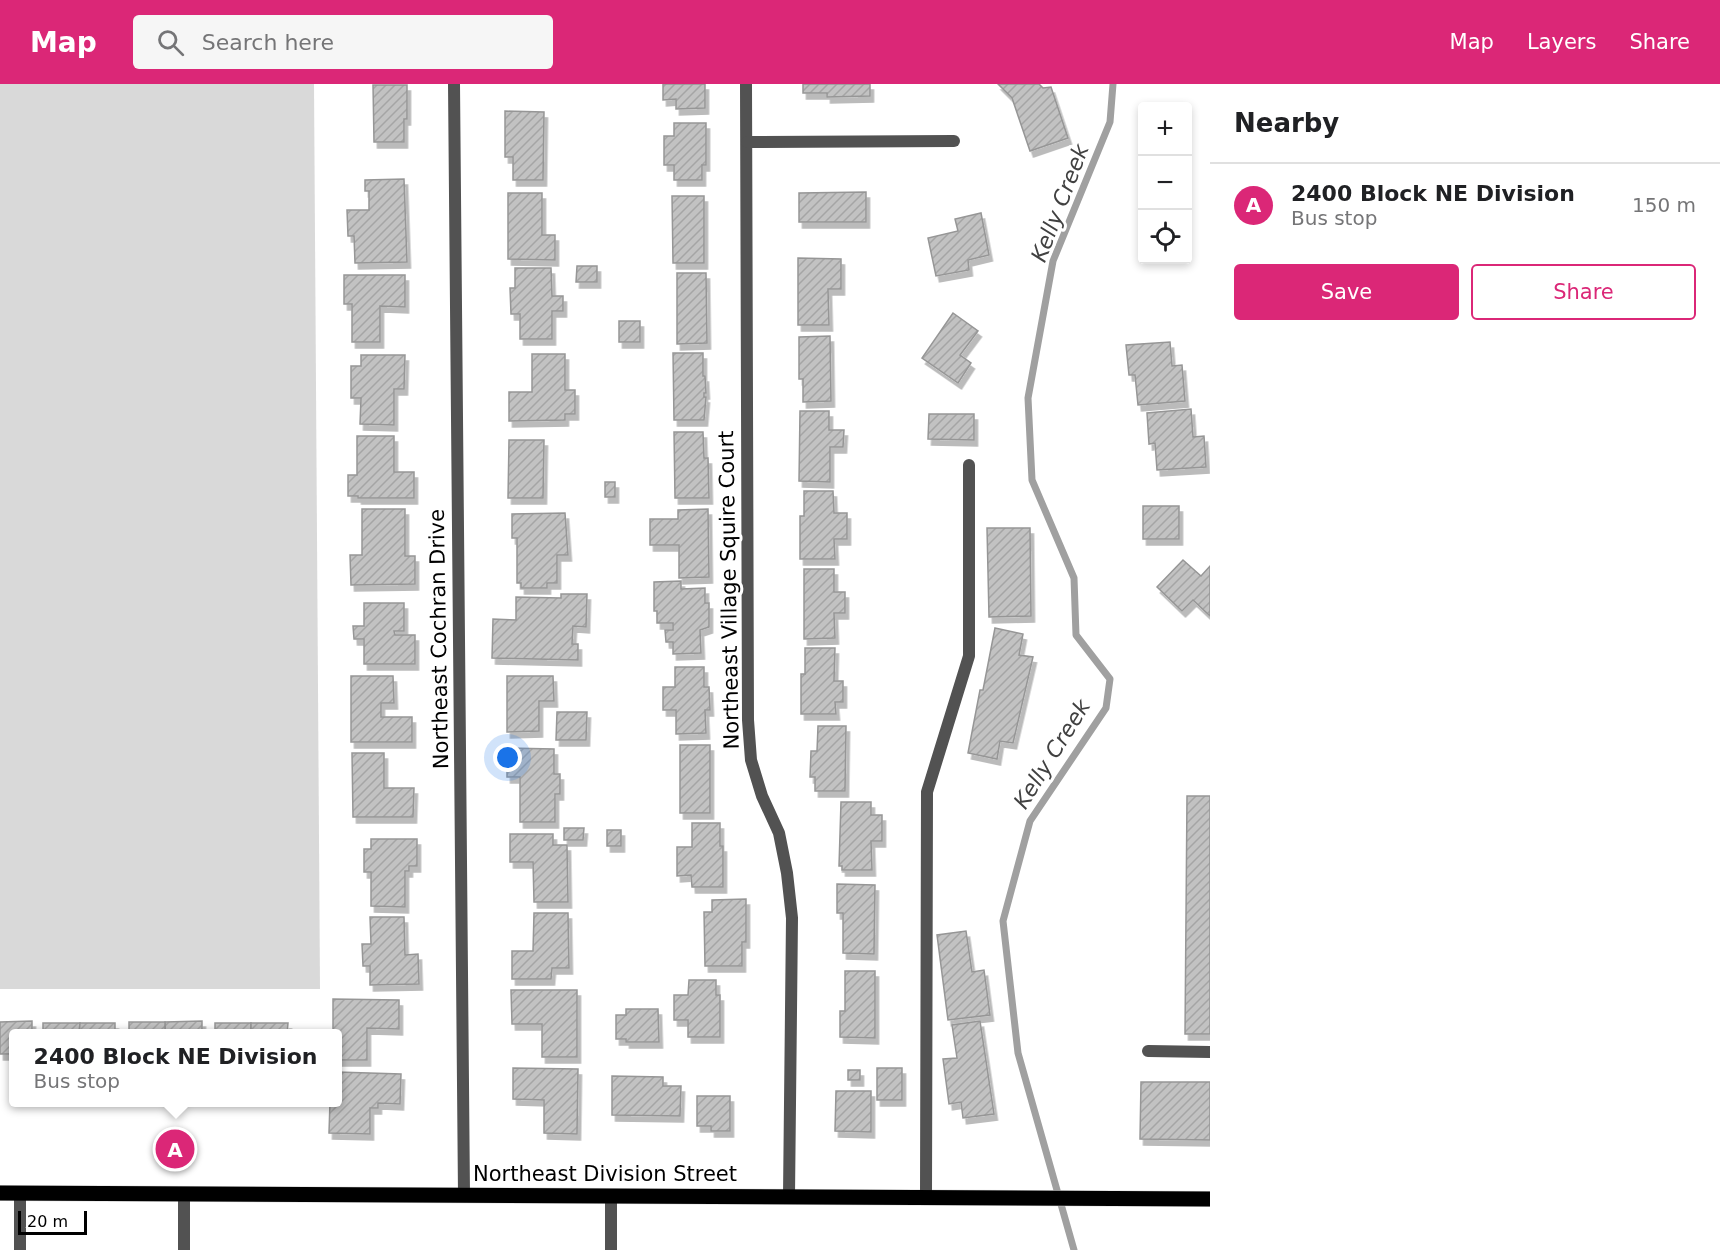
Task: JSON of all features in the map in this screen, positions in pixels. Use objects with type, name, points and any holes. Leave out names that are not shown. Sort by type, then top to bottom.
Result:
[{"type":"main road","name":"Northeast Division Street","points":[[0,1193],[1210,1198]]},
{"type":"street","name":"Northeast Cochran Drive","points":[[454,84],[464,1195]]},
{"type":"street","name":"Northeast Village Squire Court","points":[[746,84],[748,720],[751,760],[762,796],[779,833],[787,873],[792,918],[789,1196]]},
{"type":"street","points":[[747,142],[954,141]]},
{"type":"street","points":[[926,1197],[927,792],[969,656],[969,465]]},
{"type":"street","points":[[1148,1051],[1210,1052]]},
{"type":"street","points":[[20,1193],[20,1250]]},
{"type":"street","points":[[184,1194],[184,1250]]},
{"type":"street","points":[[611,1196],[611,1250]]},
{"type":"shaded area","points":[[0,84],[314,84],[320,989],[0,989]]},
{"type":"building","points":[[663,84],[705,84],[705,108],[676,109],[676,99],[663,100]]},
{"type":"building","points":[[803,84],[870,84],[870,96],[827,97],[827,93],[803,93]]},
{"type":"building","points":[[998,84],[1039,84],[1043,88],[1051,87],[1068,138],[1030,151],[1012,98]]},
{"type":"building","points":[[373,85],[407,85],[404,142],[374,142]]},
{"type":"building","points":[[505,111],[544,112],[543,180],[513,180],[513,157],[505,157]]},
{"type":"building","points":[[674,123],[706,123],[706,165],[702,165],[702,180],[674,180],[674,165],[664,165],[664,136],[674,136]]},
{"type":"building","points":[[404,179],[407,262],[355,263],[354,236],[348,236],[347,210],[369,210],[369,191],[365,191],[365,180]]},
{"type":"building","points":[[866,192],[866,222],[799,222],[799,193]]},
{"type":"building","points":[[508,193],[542,193],[542,235],[555,235],[555,260],[508,259]]},
{"type":"building","points":[[672,196],[704,196],[704,263],[673,263]]},
{"type":"building","points":[[981,213],[989,255],[968,260],[969,270],[936,276],[928,238],[958,231],[955,219]]},
{"type":"building","points":[[798,258],[841,259],[841,289],[828,289],[829,325],[798,325]]},
{"type":"building","points":[[577,266],[597,266],[597,282],[576,282]]},
{"type":"building","points":[[515,268],[551,268],[552,296],[563,296],[563,311],[552,311],[552,339],[520,339],[520,314],[511,314],[510,288],[515,288]]},
{"type":"building","points":[[677,273],[706,273],[707,343],[677,344]]},
{"type":"building","points":[[344,275],[405,275],[405,307],[380,306],[380,342],[352,342],[352,304],[344,304]]},
{"type":"building","points":[[953,313],[978,331],[960,355],[971,363],[958,383],[922,358]]},
{"type":"building","points":[[619,321],[640,321],[640,342],[619,342]]},
{"type":"building","points":[[830,336],[831,401],[803,402],[803,379],[799,379],[799,337]]},
{"type":"building","points":[[1170,342],[1172,366],[1182,365],[1185,401],[1138,405],[1135,375],[1129,375],[1126,345]]},
{"type":"building","points":[[673,353],[703,353],[706,393],[704,393],[706,397],[704,420],[674,420]]},
{"type":"building","points":[[532,354],[565,354],[565,390],[575,390],[575,414],[565,414],[565,420],[509,421],[509,392],[532,392]]},
{"type":"building","points":[[361,355],[405,355],[404,389],[394,389],[394,425],[360,424],[361,398],[351,398],[351,366],[361,366]]},
{"type":"building","points":[[1191,409],[1193,437],[1204,436],[1206,467],[1157,470],[1155,443],[1149,444],[1147,413]]},
{"type":"building","points":[[800,411],[829,411],[829,430],[844,430],[843,447],[830,447],[830,482],[799,481]]},
{"type":"building","points":[[929,414],[974,414],[974,440],[928,439]]},
{"type":"building","points":[[674,432],[703,432],[704,458],[708,458],[709,498],[675,498]]},
{"type":"building","points":[[357,436],[394,436],[394,472],[414,472],[414,498],[348,496],[348,475],[357,475]]},
{"type":"building","points":[[509,440],[544,440],[543,498],[508,498]]},
{"type":"building","points":[[605,482],[615,482],[615,497],[605,497]]},
{"type":"building","points":[[804,491],[833,491],[834,513],[847,513],[847,539],[834,539],[835,559],[800,559],[800,516],[804,516]]},
{"type":"building","points":[[1143,506],[1179,506],[1179,539],[1143,539]]},
{"type":"building","points":[[362,509],[405,509],[405,556],[415,556],[415,584],[351,585],[350,555],[362,555]]},
{"type":"building","points":[[708,509],[709,577],[679,578],[679,545],[650,545],[650,519],[678,519],[678,510]]},
{"type":"building","points":[[565,513],[568,555],[557,555],[557,583],[547,583],[547,588],[521,588],[521,583],[517,583],[517,538],[512,538],[512,514]]},
{"type":"building","points":[[987,528],[1030,528],[1031,616],[989,617]]},
{"type":"building","points":[[1183,560],[1201,576],[1210,566],[1210,616],[1193,600],[1182,611],[1157,587]]},
{"type":"building","points":[[804,569],[834,569],[834,592],[845,592],[845,613],[834,613],[835,638],[804,639]]},
{"type":"building","points":[[681,581],[681,589],[705,588],[705,603],[709,603],[709,627],[700,630],[701,653],[673,654],[673,642],[666,642],[665,630],[673,630],[673,623],[657,623],[657,611],[654,611],[654,582]]},
{"type":"building","points":[[561,594],[587,594],[586,627],[573,626],[572,644],[578,644],[578,660],[492,658],[493,619],[516,620],[516,597],[561,598]]},
{"type":"building","points":[[364,603],[404,603],[404,631],[394,631],[395,635],[415,635],[415,664],[364,664],[364,639],[354,639],[353,626],[364,626]]},
{"type":"building","points":[[995,628],[1023,634],[1019,655],[1033,657],[1013,743],[1000,741],[997,759],[968,753]]},
{"type":"building","points":[[805,648],[835,648],[834,681],[843,681],[843,702],[835,702],[836,714],[801,714],[801,674],[805,674]]},
{"type":"building","points":[[675,667],[704,667],[704,687],[709,687],[710,710],[705,710],[706,733],[676,734],[676,710],[663,710],[663,687],[675,687]]},
{"type":"building","points":[[351,676],[393,676],[394,703],[381,703],[381,717],[412,717],[412,742],[351,742]]},
{"type":"building","points":[[507,676],[553,676],[554,701],[539,701],[539,731],[507,732]]},
{"type":"building","points":[[557,712],[587,712],[586,740],[556,740]]},
{"type":"building","points":[[818,726],[846,726],[845,791],[815,791],[815,777],[810,777],[811,751],[817,751]]},
{"type":"building","points":[[680,745],[710,745],[710,813],[680,813]]},
{"type":"building","points":[[507,748],[554,749],[554,774],[560,774],[560,794],[555,794],[555,822],[520,822],[520,777],[507,777]]},
{"type":"building","points":[[352,753],[384,753],[384,788],[414,788],[413,817],[353,817]]},
{"type":"building","points":[[1187,796],[1210,796],[1210,1034],[1185,1034]]},
{"type":"building","points":[[841,802],[871,802],[871,815],[882,815],[882,841],[871,841],[872,870],[842,870],[842,866],[839,866]]},
{"type":"building","points":[[692,823],[720,823],[720,846],[723,846],[723,887],[692,887],[691,875],[677,876],[677,847],[692,847]]},
{"type":"building","points":[[564,828],[584,828],[583,840],[564,840]]},
{"type":"building","points":[[607,830],[621,830],[621,846],[607,846]]},
{"type":"building","points":[[510,834],[553,834],[553,845],[567,845],[568,902],[534,902],[533,862],[510,862]]},
{"type":"building","points":[[371,839],[417,839],[417,866],[409,866],[409,871],[405,871],[405,907],[371,906],[371,872],[364,872],[364,849],[371,849]]},
{"type":"building","points":[[837,884],[875,885],[874,954],[843,953],[843,913],[837,913]]},
{"type":"building","points":[[746,899],[746,942],[742,942],[742,966],[705,966],[704,912],[712,912],[712,900]]},
{"type":"building","points":[[534,913],[568,913],[569,968],[552,968],[551,979],[512,979],[512,951],[533,951]]},
{"type":"building","points":[[370,917],[404,917],[405,955],[418,954],[419,984],[370,985],[370,966],[363,966],[362,944],[371,944]]},
{"type":"building","points":[[966,931],[972,972],[984,970],[990,1015],[948,1020],[937,935]]},
{"type":"building","points":[[845,971],[875,971],[875,1038],[840,1037],[840,1011],[845,1011]]},
{"type":"building","points":[[689,980],[716,980],[716,995],[720,995],[720,1037],[688,1037],[688,1020],[674,1020],[674,995],[688,995]]},
{"type":"building","points":[[511,990],[577,990],[577,1057],[542,1057],[542,1024],[512,1024]]},
{"type":"building","points":[[333,999],[399,1000],[399,1029],[367,1028],[367,1060],[342,1060],[342,1029],[333,1029]]},
{"type":"building","points":[[626,1009],[658,1009],[659,1042],[626,1042],[626,1039],[616,1039],[616,1015],[626,1015]]},
{"type":"building","points":[[32,1021],[32,1029],[9,1029],[9,1054],[0,1054],[0,1022]]},
{"type":"building","points":[[202,1021],[202,1029],[165,1029],[165,1022]]},
{"type":"building","points":[[980,1021],[994,1114],[963,1118],[961,1102],[949,1104],[943,1059],[957,1058],[952,1025]]},
{"type":"building","points":[[129,1022],[165,1022],[165,1029],[129,1029]]},
{"type":"building","points":[[43,1023],[80,1023],[79,1029],[43,1029]]},
{"type":"building","points":[[80,1023],[115,1023],[115,1029],[79,1029]]},
{"type":"building","points":[[215,1023],[251,1023],[251,1029],[215,1029]]},
{"type":"building","points":[[251,1023],[288,1023],[287,1029],[251,1029]]},
{"type":"building","points":[[513,1068],[578,1069],[577,1134],[544,1133],[544,1100],[513,1099]]},
{"type":"building","points":[[877,1068],[902,1068],[902,1100],[877,1100]]},
{"type":"building","points":[[848,1070],[860,1070],[860,1080],[848,1080]]},
{"type":"building","points":[[342,1072],[401,1074],[400,1104],[378,1103],[378,1108],[370,1108],[370,1134],[329,1133],[330,1107],[342,1107]]},
{"type":"building","points":[[612,1076],[663,1077],[663,1086],[681,1086],[680,1116],[612,1115]]},
{"type":"building","points":[[1141,1082],[1210,1082],[1210,1140],[1140,1139]]},
{"type":"building","points":[[836,1091],[871,1091],[871,1132],[835,1131]]},
{"type":"building","points":[[697,1096],[730,1096],[730,1131],[711,1131],[711,1126],[697,1126]]},
{"type":"waterway","name":"Kelly Creek","points":[[1074,1250],[1018,1053],[1003,921],[1030,821],[1106,708],[1110,679],[1076,635],[1074,578],[1032,480],[1028,398],[1053,261],[1110,122],[1113,84]]},
{"type":"place","name":"2400 Block NE Division","points":[[175,1149]]}]
